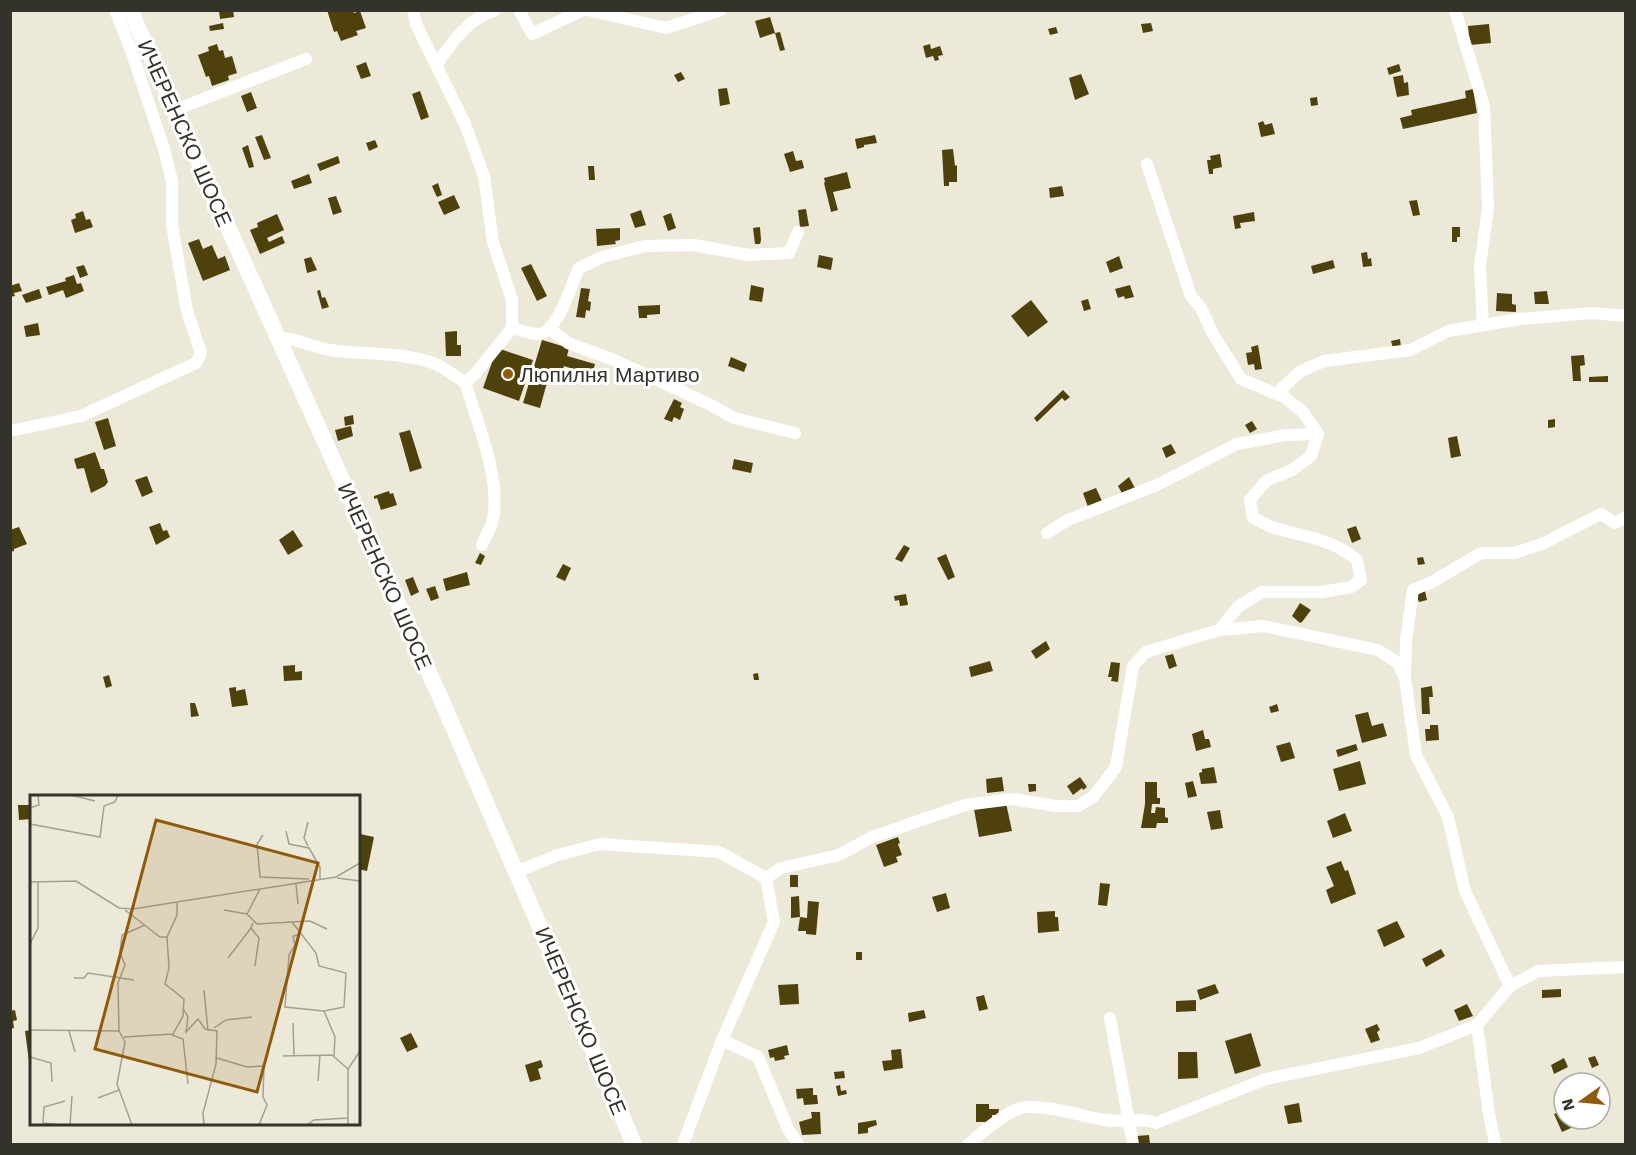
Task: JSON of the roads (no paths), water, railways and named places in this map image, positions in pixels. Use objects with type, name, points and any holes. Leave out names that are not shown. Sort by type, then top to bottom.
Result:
[{"type":"street","points":[[10,431],[81,416],[196,363],[201,353],[187,311],[172,225],[172,181],[164,149],[128,41],[115,10]]},
{"type":"street","name":"ИЧЕРЕНСКО ШОСЕ","points":[[130,10],[441,699],[634,1144]]},
{"type":"street","points":[[414,10],[416,24],[465,124],[484,176],[493,242],[512,300],[512,328],[474,375],[465,382]]},
{"type":"street","points":[[436,65],[457,36],[479,15],[495,10]]},
{"type":"street","points":[[519,10],[532,34],[583,10]]},
{"type":"street","points":[[588,10],[666,28],[721,10]]},
{"type":"street","points":[[1455,10],[1484,106],[1488,208],[1480,267],[1483,325]]},
{"type":"street","points":[[175,110],[306,59]]},
{"type":"street","points":[[1147,164],[1191,296],[1201,308],[1213,334],[1240,379],[1284,397],[1304,412],[1318,434]]},
{"type":"street","points":[[512,328],[539,334],[550,329],[558,317],[579,268],[602,257],[645,246],[694,245],[748,255],[789,253],[798,232]]},
{"type":"street","points":[[1284,397],[1282,388],[1301,372],[1324,361],[1410,350],[1448,331],[1520,319],[1592,313],[1626,316]]},
{"type":"street","points":[[550,329],[568,343],[614,360],[735,418],[795,433]]},
{"type":"street","points":[[278,338],[290,338],[309,346],[332,350],[405,357],[434,363],[465,382],[494,487],[493,520],[482,545]]},
{"type":"street","points":[[1047,533],[1068,520],[1156,485],[1237,444],[1287,435],[1318,434]]},
{"type":"street","points":[[1220,630],[1239,606],[1263,592],[1322,592],[1351,587],[1361,580],[1358,560],[1347,551],[1313,537],[1279,529],[1253,518],[1250,500],[1266,481],[1292,470],[1311,456],[1318,434]]},
{"type":"street","points":[[1510,986],[1465,891],[1448,817],[1416,755],[1405,678],[1406,640],[1413,590],[1432,582],[1481,553],[1514,553],[1542,544],[1601,514],[1615,523],[1626,517]]},
{"type":"street","points":[[766,878],[781,868],[839,855],[872,837],[965,805],[1012,799],[1056,806],[1078,806],[1093,797],[1116,767],[1133,666],[1146,652],[1220,630],[1263,626],[1378,650],[1398,663],[1405,678]]},
{"type":"street","points":[[516,872],[558,855],[600,844],[719,852],[766,878]]},
{"type":"street","points":[[683,1144],[722,1040],[774,922],[766,878]]},
{"type":"street","points":[[969,1144],[999,1119],[1025,1107],[1108,1120],[1146,1119],[1156,1123],[1266,1079],[1419,1048],[1477,1025],[1510,986],[1538,971],[1626,967]]},
{"type":"street","points":[[1110,1018],[1133,1144]]},
{"type":"street","points":[[1477,1025],[1495,1144]]},
{"type":"street","points":[[722,1040],[758,1057],[788,1129],[798,1144]]},
{"type":"place","name":"Люпилня Мартиво","points":[[508,374]]}]
